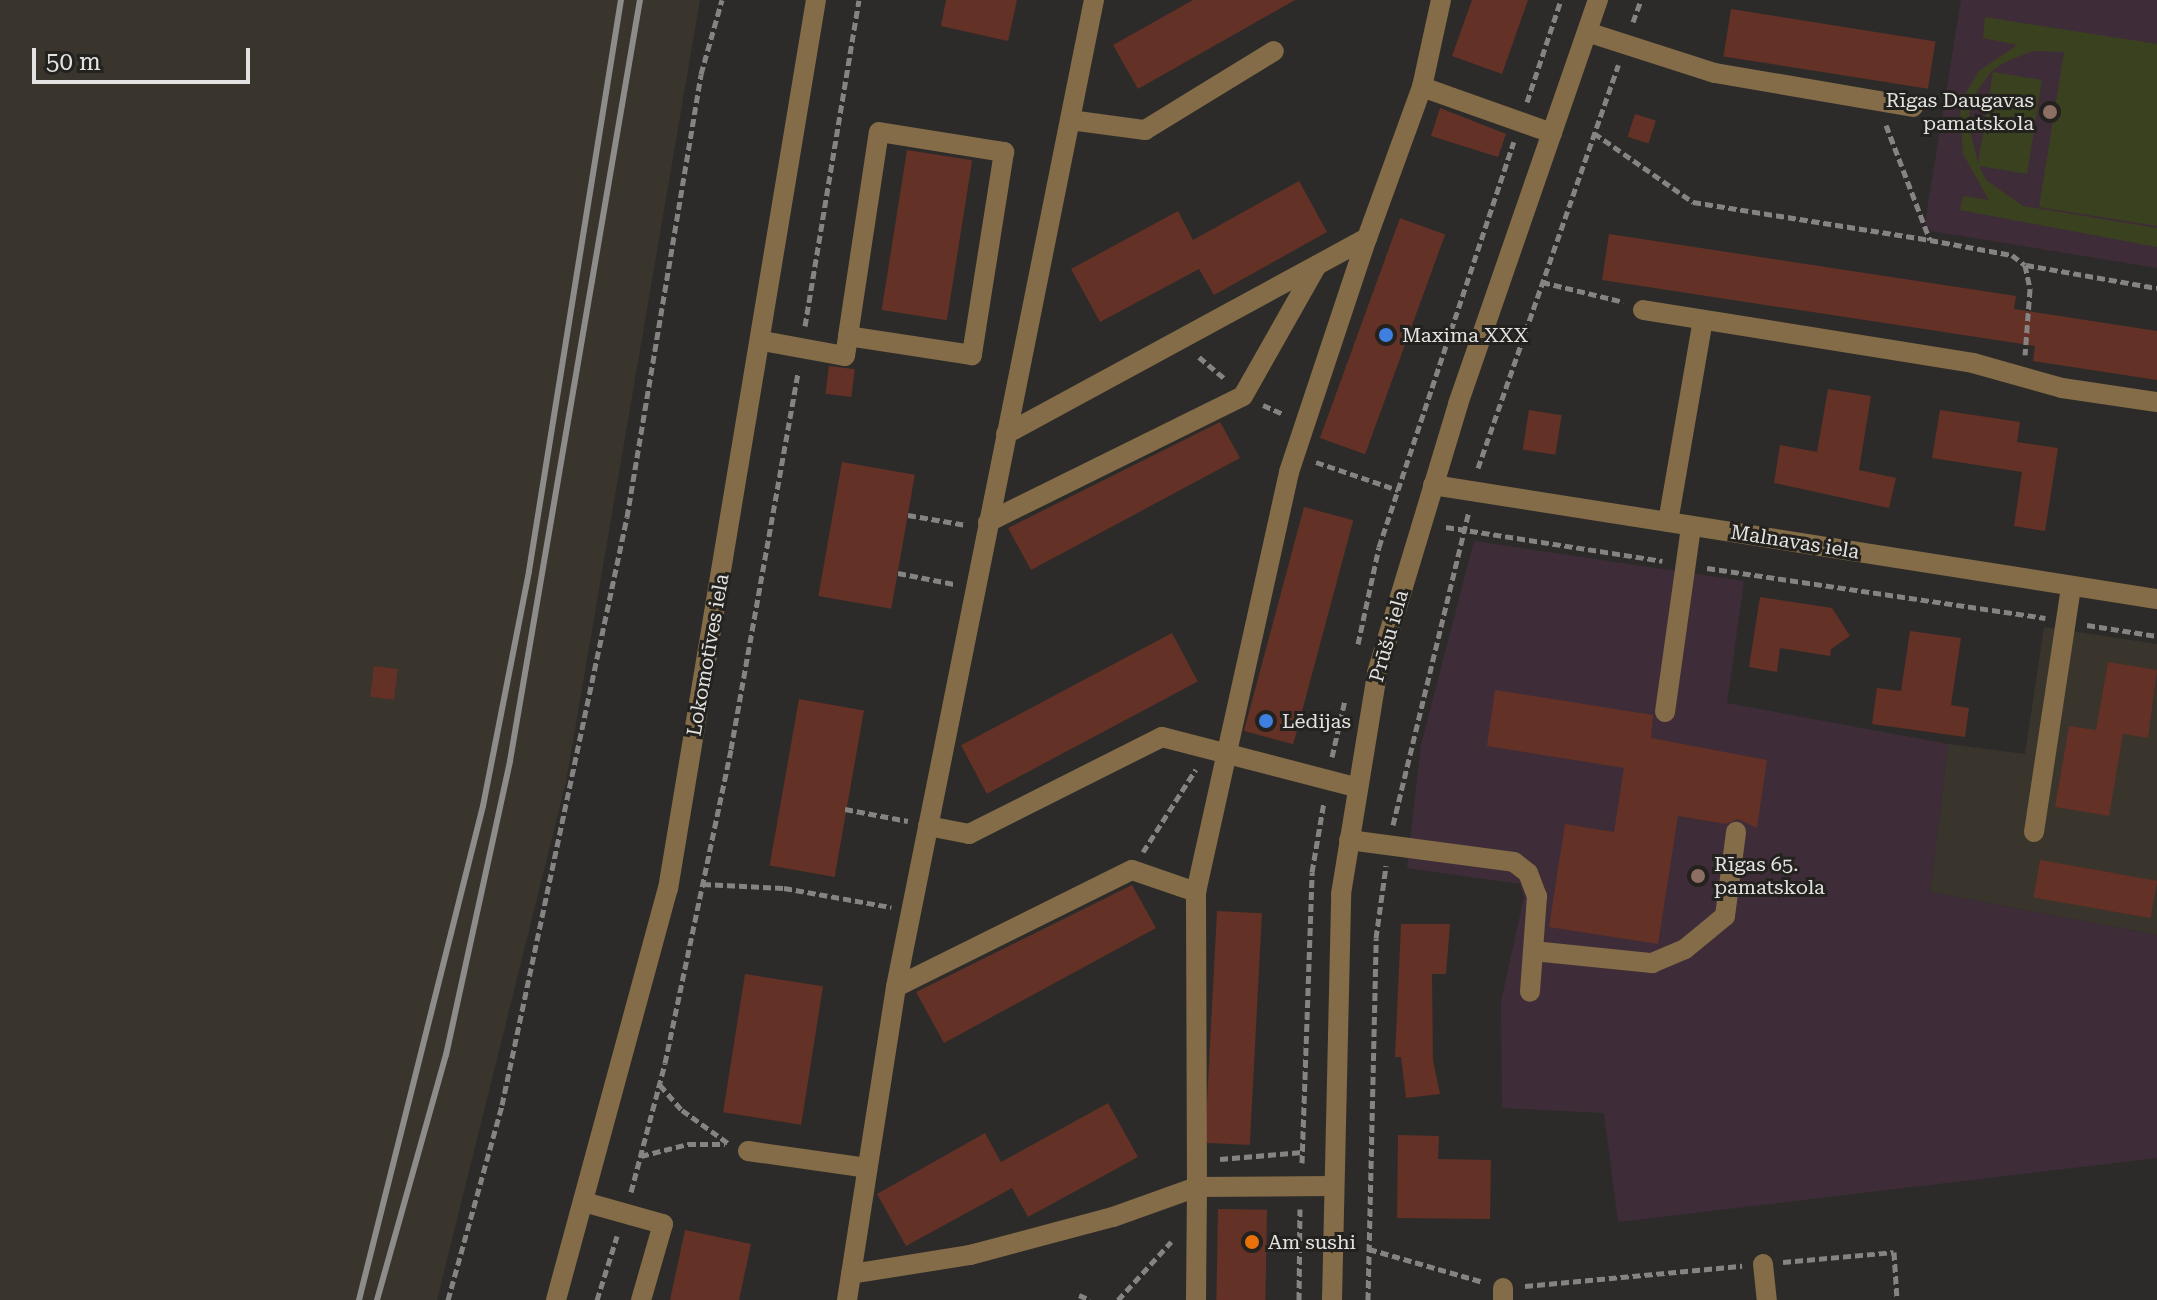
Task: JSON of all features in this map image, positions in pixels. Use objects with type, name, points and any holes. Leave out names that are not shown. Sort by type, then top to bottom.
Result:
[{"type":"street","name":"Lokomotīves iela","points":[[556,1300],[668,889],[763,341],[816,0]]},
{"type":"street","points":[[847,1300],[896,987],[1094,0]]},
{"type":"street","points":[[1196,1300],[1196,892],[1220,756],[1295,454],[1367,238],[1422,87],[1441,0]]},
{"type":"street","name":"Prūšu iela","points":[[1332,1300],[1332,1186],[1341,894],[1377,673],[1433,485],[1598,0]]},
{"type":"street","points":[[1587,32],[1715,73],[1913,107]]},
{"type":"street","points":[[1070,120],[1145,130],[1274,51]]},
{"type":"street","points":[[1422,87],[1552,133]]},
{"type":"street","points":[[763,341],[845,356],[848,336],[879,132],[1004,152],[972,355],[848,336]]},
{"type":"street","points":[[1006,434],[1367,238]]},
{"type":"street","points":[[988,525],[1243,396],[1317,265]]},
{"type":"street","points":[[1643,310],[1973,363],[2023,377],[2157,402]]},
{"type":"street","points":[[1668,522],[1703,320]]},
{"type":"street","name":"Malnavas iela","points":[[1433,485],[2157,599]]},
{"type":"street","points":[[1665,712],[1691,526]]},
{"type":"street","points":[[2034,832],[2071,586]]},
{"type":"street","points":[[928,826],[969,834],[1162,737],[1220,756],[1356,787]]},
{"type":"street","points":[[1533,951],[1652,963],[1685,949],[1725,916],[1736,832]]},
{"type":"street","points":[[1349,840],[1521,867],[1537,896],[1530,992]]},
{"type":"street","points":[[896,987],[1132,870],[1196,892]]},
{"type":"street","points":[[739,1147],[867,1168]]},
{"type":"street","points":[[851,1274],[970,1255],[1113,1217],[1197,1187],[1332,1186]]},
{"type":"street","points":[[584,1202],[663,1224],[641,1300]]},
{"type":"street","points":[[1763,1264],[1767,1300]]},
{"type":"path","points":[[448,1300],[502,1105],[601,641],[701,74],[722,0]]},
{"type":"path","points":[[597,1300],[641,1156],[659,1084],[757,615],[859,0]]},
{"type":"path","points":[[1368,1300],[1376,938],[1388,846],[1422,689],[1466,532],[1471,491],[1641,0]]},
{"type":"path","points":[[1879,101],[1930,240]]},
{"type":"path","points":[[1594,133],[1693,202],[2012,255],[2025,265],[2157,288]]},
{"type":"path","points":[[2023,377],[2030,289],[2025,265]]},
{"type":"path","points":[[1542,282],[1643,310]]},
{"type":"path","points":[[1295,454],[1398,490]]},
{"type":"path","points":[[1390,512],[1466,532],[2157,636]]},
{"type":"path","points":[[908,515],[988,525]]},
{"type":"path","points":[[898,573],[975,588]]},
{"type":"path","points":[[1132,870],[1196,769],[1220,756]]},
{"type":"path","points":[[845,809],[928,826]]},
{"type":"path","points":[[702,884],[784,888],[911,911]]},
{"type":"path","points":[[659,1084],[682,1110],[739,1147]]},
{"type":"path","points":[[641,1156],[688,1144],[739,1147]]},
{"type":"path","points":[[1197,1159],[1303,1152]]},
{"type":"path","points":[[1118,1300],[1196,1214]]},
{"type":"path","points":[[1369,1249],[1503,1294],[1894,1252],[1897,1300]]},
{"type":"path","points":[[1079,1295],[1090,1300]]},
{"type":"shaded area","points":[[0,0],[700,0],[566,782],[437,1300],[0,1300]]},
{"type":"shaded area","name":"Rīgas Daugavas pamatskola","points":[[1961,0],[2157,0],[2157,268],[1931,231],[1925,223]]},
{"type":"shaded area","name":"Rīgas 65. pamatskola","points":[[1474,541],[1744,581],[1727,703],[1948,744],[1930,892],[2157,935],[2157,1158],[1618,1222],[1604,1113],[1502,1108],[1501,1002],[1524,897],[1520,884],[1407,868],[1421,745]]},
{"type":"shaded area","points":[[2044,627],[2157,644],[2157,935],[1930,892],[1948,744],[2025,754]]},
{"type":"green space","points":[[1985,17],[2157,44],[2157,226],[2039,207],[2064,52],[2032,51],[2001,64],[1991,72],[1973,97],[1968,121],[1978,164],[1993,72],[2042,80],[2027,174],[1979,166],[1986,180],[2023,206],[2157,228],[2157,247],[1960,210],[1963,196],[1989,200],[1963,154],[1960,109],[1979,71],[2017,45],[1983,38]]},
{"type":"building","points":[[946,0],[1017,0],[1008,41],[941,26]]},
{"type":"building","points":[[1193,0],[1295,0],[1138,89],[1113,45]]},
{"type":"building","points":[[1472,0],[1528,0],[1502,74],[1452,56]]},
{"type":"building","points":[[1731,9],[1935,41],[1928,89],[1723,56]]},
{"type":"building","points":[[1440,108],[1506,134],[1498,157],[1431,136]]},
{"type":"building","points":[[1635,114],[1656,121],[1649,144],[1628,137]]},
{"type":"building","points":[[907,150],[972,160],[947,320],[882,310]]},
{"type":"building","points":[[1299,181],[1327,232],[1214,295],[1199,269],[1100,322],[1071,269],[1178,211],[1193,240]]},
{"type":"building","points":[[1400,218],[1445,234],[1365,454],[1320,438]]},
{"type":"building","points":[[1609,234],[2016,296],[2014,309],[2157,331],[2157,380],[2033,361],[2035,346],[1602,280]]},
{"type":"building","points":[[829,366],[855,369],[851,397],[826,394]]},
{"type":"building","points":[[1828,389],[1871,396],[1859,470],[1896,478],[1889,508],[1774,483],[1780,445],[1817,452]]},
{"type":"building","points":[[1529,410],[1562,415],[1555,455],[1523,450]]},
{"type":"building","points":[[1940,410],[2020,422],[2017,442],[2058,448],[2045,531],[2014,526],[2022,472],[1932,458]]},
{"type":"building","points":[[1220,422],[1240,458],[1031,570],[1008,528]]},
{"type":"building","points":[[842,462],[915,475],[891,609],[818,596]]},
{"type":"building","points":[[1304,507],[1353,520],[1293,744],[1244,731]]},
{"type":"building","points":[[1760,597],[1832,608],[1850,636],[1831,649],[1830,656],[1780,648],[1777,672],[1749,667]]},
{"type":"building","points":[[1910,631],[1961,638],[1951,705],[1969,708],[1965,737],[1872,724],[1877,688],[1901,691]]},
{"type":"building","points":[[1172,633],[1198,682],[987,794],[961,745]]},
{"type":"building","points":[[2108,662],[2157,670],[2148,738],[2123,734],[2109,816],[2055,807],[2069,726],[2096,730]]},
{"type":"building","points":[[374,666],[398,669],[394,700],[370,697]]},
{"type":"building","points":[[1495,690],[1653,715],[1651,738],[1767,760],[1757,828],[1738,819],[1726,824],[1678,816],[1658,944],[1549,927],[1565,824],[1614,832],[1624,768],[1487,746]]},
{"type":"building","points":[[799,699],[864,710],[835,877],[770,865]]},
{"type":"building","points":[[2040,860],[2157,881],[2151,918],[2033,897]]},
{"type":"building","points":[[1132,885],[1156,928],[944,1043],[916,992]]},
{"type":"building","points":[[1217,911],[1262,913],[1250,1145],[1205,1143]]},
{"type":"building","points":[[1401,924],[1450,924],[1446,974],[1432,974],[1433,1060],[1440,1094],[1406,1098],[1401,1057],[1395,1057]]},
{"type":"building","points":[[745,974],[823,986],[801,1125],[723,1112]]},
{"type":"building","points":[[1108,1103],[1138,1157],[1028,1217],[1012,1188],[906,1246],[877,1194],[985,1133],[1001,1162]]},
{"type":"building","points":[[1398,1135],[1439,1136],[1438,1159],[1491,1160],[1490,1219],[1397,1218]]},
{"type":"building","points":[[1218,1209],[1267,1210],[1265,1300],[1216,1300]]},
{"type":"building","points":[[685,1230],[751,1244],[739,1300],[670,1300]]},
{"type":"railway","points":[[359,1300],[483,806],[529,571],[621,0]]},
{"type":"railway","points":[[377,1300],[446,1055],[510,761],[640,0]]},
{"type":"place","name":"Rīgas Daugavas pamatskola","points":[[2050,112]]},
{"type":"place","name":"Maxima XXX","points":[[1386,335]]},
{"type":"place","name":"Lēdijas","points":[[1266,721]]},
{"type":"place","name":"Rīgas 65. pamatskola","points":[[1698,876]]},
{"type":"place","name":"Am sushi","points":[[1252,1242]]}]
